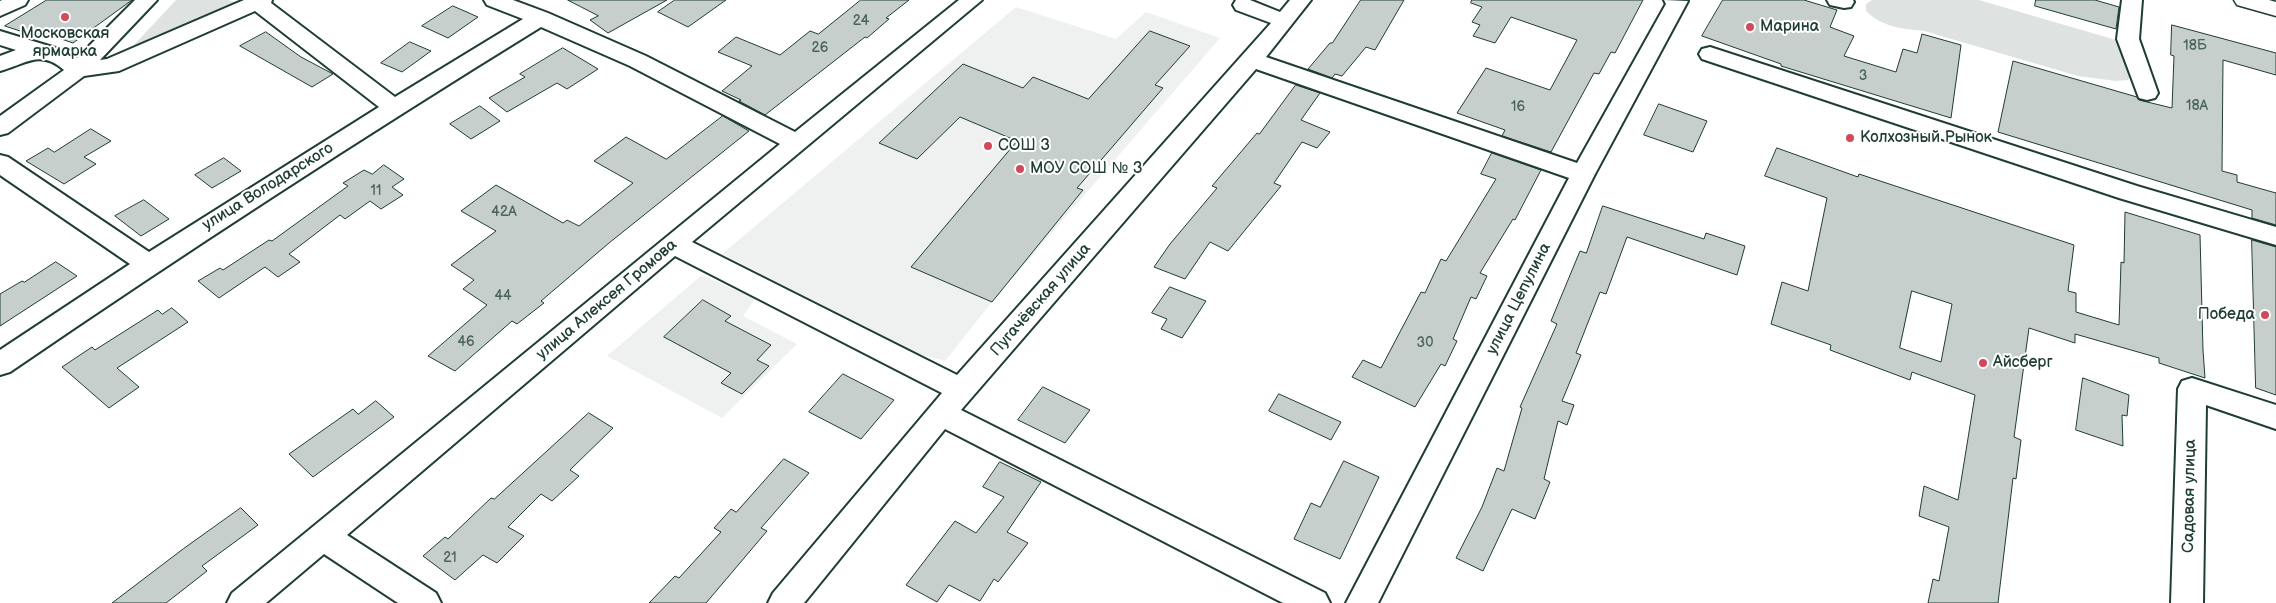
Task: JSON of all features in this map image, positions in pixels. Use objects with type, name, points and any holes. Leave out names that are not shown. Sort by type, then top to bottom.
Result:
[{"type":"main road","points":[[2245,0],[2276,9]]},
{"type":"street","points":[[0,10],[18,0]]},
{"type":"street","points":[[0,127],[78,70],[147,0]]},
{"type":"street","points":[[494,0],[638,61],[796,143]]},
{"type":"street","name":"улица Алексея Громова","points":[[243,603],[673,244],[972,0]]},
{"type":"street","name":"Пугачёвская улица","points":[[784,603],[961,390],[1252,60],[1301,0]]},
{"type":"street","name":"улица Цепулина","points":[[1362,603],[1582,174],[1678,1],[1674,0]]},
{"type":"street","points":[[2132,0],[2128,39],[2147,93]]},
{"type":"street","points":[[0,38],[64,58],[78,70],[110,66],[258,1],[394,107]]},
{"type":"street","name":"улица Володарского","points":[[0,364],[148,264],[394,107],[540,18]]},
{"type":"street","points":[[0,64],[39,50]]},
{"type":"street","points":[[1710,54],[2128,192],[2276,236]]},
{"type":"street","points":[[1252,60],[1582,174]]},
{"type":"street","points":[[0,163],[148,264]]},
{"type":"street","points":[[673,244],[961,390]]},
{"type":"street","name":"Садовая улица","points":[[2187,603],[2192,389],[2276,417]]},
{"type":"street","points":[[942,414],[1314,603]]},
{"type":"street","points":[[324,537],[425,603]]},
{"type":"lane","points":[[1243,6],[1284,21]]},
{"type":"shaded area","points":[[176,0],[229,0],[234,2],[235,7],[141,50],[132,47]]},
{"type":"shaded area","points":[[1872,0],[1979,0],[2116,40],[2131,74],[2128,80],[2116,81],[2078,76],[1924,31],[1886,24],[1866,11],[1866,4]]},
{"type":"shaded area","name":"СОШ 3","points":[[1016,7],[1116,39],[1146,12],[1220,38],[992,302],[945,361],[916,353],[722,254]]},
{"type":"shaded area","points":[[702,275],[755,299],[743,316],[797,344],[722,418],[607,356]]},
{"type":"building","name":"Московская ярмарка","points":[[47,0],[132,0],[73,43],[41,32],[35,36],[5,26]]},
{"type":"building","points":[[568,0],[667,0],[608,33],[590,20],[598,16]]},
{"type":"building","points":[[675,0],[726,0],[688,27],[658,12]]},
{"type":"building","points":[[861,0],[909,0],[886,18],[889,19],[867,38],[865,37],[765,115],[722,91],[752,66],[718,52],[736,37],[780,55],[810,31],[818,34]]},
{"type":"building","points":[[1361,0],[1404,0],[1375,50],[1366,47],[1342,76],[1335,74],[1332,78],[1308,69],[1332,43]]},
{"type":"building","points":[[1472,0],[1643,0],[1615,53],[1611,52],[1599,74],[1594,73],[1551,152],[1502,136],[1505,130],[1457,113],[1486,68],[1550,90],[1577,40],[1511,17],[1495,43],[1473,36],[1480,25],[1472,22],[1482,7],[1471,3]]},
{"type":"building","points":[[1723,0],[1804,0],[1837,10],[1830,27],[1854,36],[1844,56],[1896,72],[1903,49],[1917,53],[1922,34],[1961,45],[1951,118],[1781,66],[1781,64],[1702,36]]},
{"type":"building","points":[[2036,0],[2095,0],[2119,7],[2116,29],[2035,6]]},
{"type":"building","points":[[453,6],[478,17],[448,38],[422,26]]},
{"type":"building","points":[[2172,25],[2276,53],[2276,75],[2223,60],[2222,171],[2237,175],[2237,182],[2276,193],[2276,225],[2252,218],[2252,210],[1998,132],[2013,61],[2137,97],[2139,100],[2172,108],[2174,56],[2171,55]]},
{"type":"building","name":"МОУ СОШ № 3","points":[[1150,31],[1190,46],[1155,85],[1163,88],[1077,188],[1083,190],[992,302],[911,267],[1017,141],[960,117],[917,159],[879,143],[963,64],[1023,88],[1033,77],[1088,99]]},
{"type":"building","points":[[266,32],[301,57],[333,74],[312,87],[240,46]]},
{"type":"building","points":[[410,42],[431,51],[402,72],[381,63]]},
{"type":"building","points":[[563,48],[598,69],[567,89],[557,83],[507,112],[489,98],[525,77],[520,74]]},
{"type":"building","points":[[1296,85],[1320,93],[1301,120],[1330,132],[1317,148],[1302,142],[1274,183],[1281,186],[1228,251],[1210,242],[1185,279],[1154,267],[1170,244],[1217,188],[1212,186],[1257,133],[1259,134]]},
{"type":"building","points":[[1659,104],[1707,121],[1693,152],[1644,135]]},
{"type":"building","points":[[480,106],[500,121],[471,139],[450,124]]},
{"type":"building","points":[[723,116],[749,131],[609,243],[541,301],[544,303],[517,324],[512,321],[455,371],[428,356],[487,305],[463,289],[474,280],[451,265],[496,231],[461,211],[496,185],[563,223],[567,220],[579,226],[633,183],[594,161],[626,137],[666,159]]},
{"type":"building","points":[[91,129],[111,141],[84,157],[96,164],[64,184],[26,161],[48,148],[54,152]]},
{"type":"building","points":[[1777,148],[1858,177],[1859,174],[2074,245],[2068,291],[2076,293],[2076,312],[2119,325],[2121,262],[2124,263],[2125,212],[2200,235],[2205,378],[2159,363],[2159,358],[2075,334],[2075,343],[2029,328],[2014,437],[2021,440],[2016,479],[2013,478],[1998,603],[1928,603],[1933,579],[1939,581],[1949,527],[1919,516],[1924,486],[1958,500],[1975,395],[1912,372],[1910,380],[1830,350],[1831,345],[1771,324],[1782,282],[1808,291],[1827,198],[1765,176]],"holes":[[[1912,291],[1952,304],[1941,362],[1900,348]]]},
{"type":"building","points":[[1492,153],[1541,170],[1515,220],[1513,219],[1480,273],[1487,276],[1476,299],[1471,297],[1453,339],[1457,341],[1445,366],[1441,364],[1415,407],[1352,377],[1363,360],[1381,368],[1421,292],[1425,293],[1441,259],[1446,261],[1496,179],[1481,174]]},
{"type":"building","points":[[224,158],[241,171],[212,188],[195,175]]},
{"type":"building","points":[[384,165],[404,179],[392,187],[403,195],[381,209],[370,201],[345,219],[340,215],[289,254],[300,262],[278,277],[265,267],[219,298],[198,281],[220,268],[223,270],[269,240],[272,241],[348,186],[343,183],[364,170],[372,174]]},
{"type":"building","points":[[144,200],[169,219],[141,236],[115,216]]},
{"type":"building","points":[[1603,206],[1704,239],[1706,233],[1745,246],[1737,275],[1627,237],[1606,294],[1600,292],[1576,353],[1581,355],[1562,401],[1574,405],[1567,425],[1558,421],[1544,479],[1550,482],[1535,519],[1512,509],[1483,571],[1456,558],[1482,507],[1497,468],[1504,471],[1522,408],[1520,407],[1557,324],[1551,321],[1580,251],[1586,253]]},
{"type":"building","name":"Победа","points":[[2252,240],[2276,247],[2276,395],[2256,388]]},
{"type":"building","points":[[56,262],[77,276],[0,326],[0,294]]},
{"type":"building","points":[[1170,287],[1206,301],[1182,338],[1161,329],[1167,319],[1152,313]]},
{"type":"building","points":[[703,300],[731,316],[725,321],[771,345],[757,360],[769,366],[742,394],[721,383],[731,373],[664,337]]},
{"type":"building","points":[[172,308],[188,322],[117,368],[139,387],[109,408],[62,367],[92,347],[95,350],[158,310],[162,314]]},
{"type":"building","points":[[843,374],[894,400],[861,439],[809,412]]},
{"type":"building","points":[[2083,378],[2129,395],[2127,416],[2122,415],[2123,446],[2076,430]]},
{"type":"building","points":[[1043,387],[1090,410],[1065,443],[1018,420]]},
{"type":"building","points":[[1279,394],[1341,422],[1331,440],[1269,411]]},
{"type":"building","points":[[376,401],[394,417],[313,477],[289,454],[353,409],[358,414]]},
{"type":"building","points":[[589,413],[613,428],[570,470],[579,476],[552,501],[541,494],[508,527],[524,536],[497,563],[483,555],[455,580],[423,556],[445,537],[448,539],[491,498],[494,499]]},
{"type":"building","points":[[784,459],[809,473],[761,528],[767,531],[706,603],[649,603],[675,576],[679,578],[721,532],[714,528],[731,509],[736,512]]},
{"type":"building","points":[[1344,461],[1379,477],[1340,559],[1294,539],[1311,503],[1320,507]]},
{"type":"building","points":[[1000,462],[1041,482],[1007,532],[1028,543],[998,582],[994,579],[980,601],[949,585],[937,602],[906,585],[955,521],[976,533],[1004,497],[983,487]]},
{"type":"building","points":[[241,508],[258,525],[202,566],[207,571],[166,603],[112,603],[183,549]]},
{"type":"place","name":"Московская ярмарка","points":[[65,17]]},
{"type":"place","name":"Марина","points":[[1750,27]]},
{"type":"place","name":"Колхозный Рынок","points":[[1850,138]]},
{"type":"place","name":"СОШ 3","points":[[988,146]]},
{"type":"place","name":"МОУ СОШ № 3","points":[[1020,169]]},
{"type":"place","name":"Победа","points":[[2265,315]]},
{"type":"place","name":"Айсберг","points":[[1983,363]]}]
